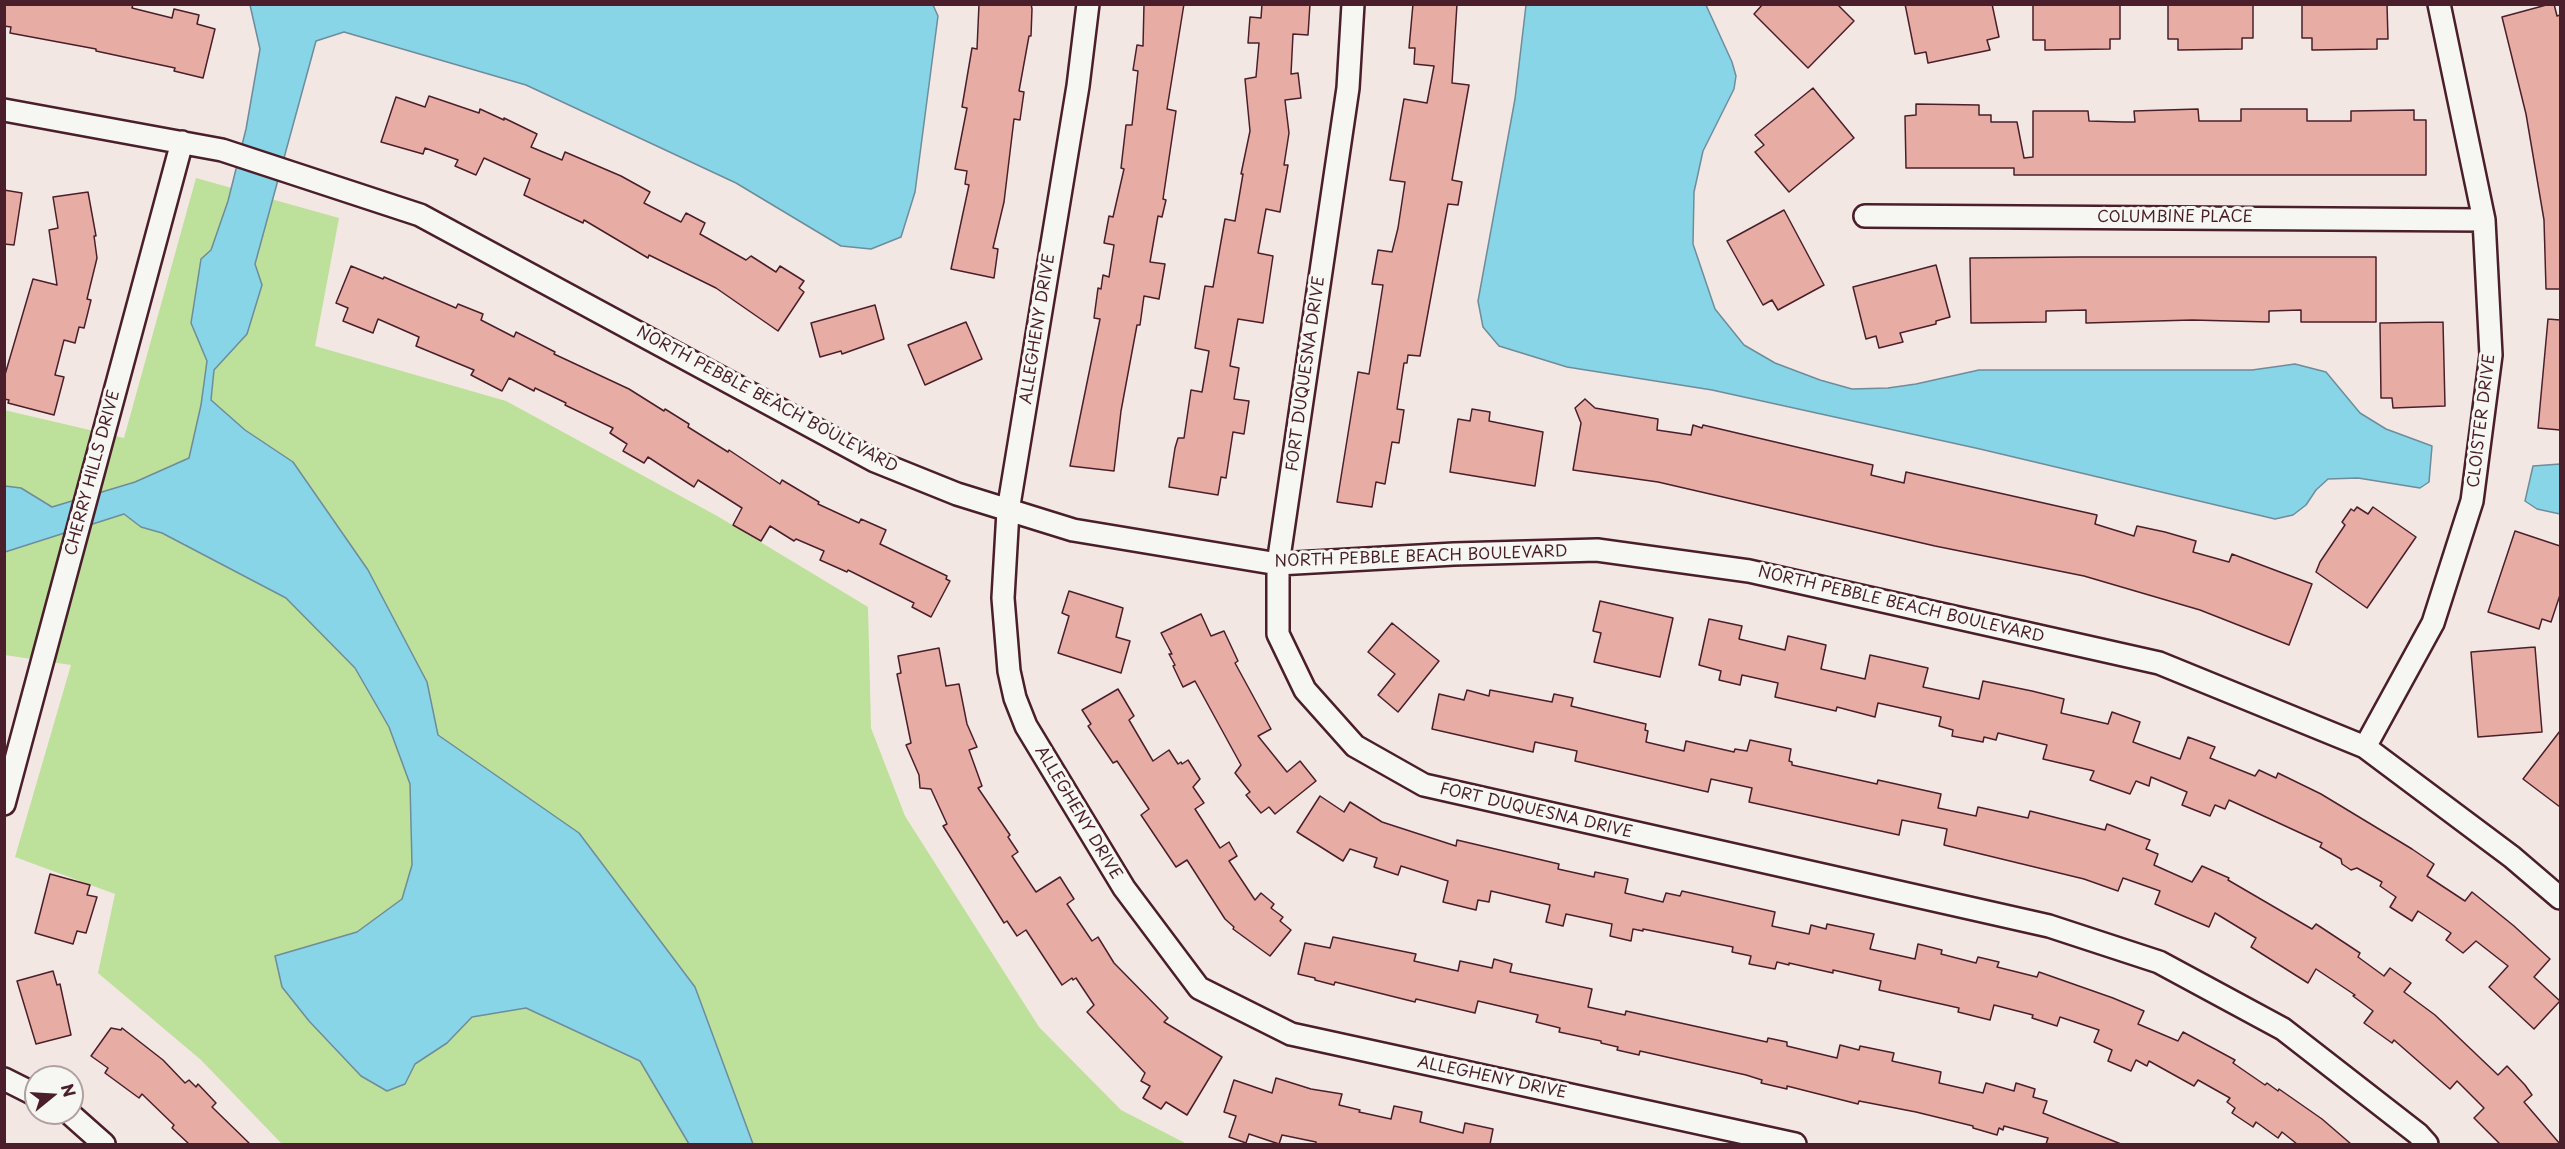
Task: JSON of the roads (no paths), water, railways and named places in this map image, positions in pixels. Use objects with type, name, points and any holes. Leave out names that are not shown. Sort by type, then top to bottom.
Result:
[{"type":"street","name":"ALLEGHENY DRIVE","points":[[1088,4],[1076,97],[1008,511],[1003,598],[1005,640],[1015,698],[1026,726],[1124,888],[1198,988],[1291,1034],[1796,1144]]},
{"type":"street","name":"FORT DUQUESNA DRIVE","points":[[1353,4],[1348,88],[1278,564],[1278,633],[1305,690],[1355,746],[1424,785],[2049,926],[2159,962],[2283,1029],[2418,1134],[2427,1144]]},
{"type":"street","name":"CLOISTER DRIVE","points":[[2365,747],[2433,623],[2472,501],[2491,355],[2484,220],[2439,4]]},
{"type":"street","name":"NORTH PEBBLE BEACH BOULEVARD","points":[[4,110],[222,150],[420,215],[875,461],[1008,511],[1073,530],[1278,564],[1454,554],[1597,550],[1749,571],[2159,663],[2365,747],[2512,857],[2560,898]]},
{"type":"street","name":"CHERRY HILLS DRIVE","points":[[4,804],[182,142]]},
{"type":"street","name":"COLUMBINE PLACE","points":[[1865,216],[2484,220]]},
{"type":"street","points":[[4,1079],[24,1089]]},
{"type":"street","points":[[83,1125],[104,1144]]},
{"type":"water","points":[[250,5],[933,5],[938,16],[915,192],[901,237],[871,249],[841,246],[736,183],[526,85],[344,32],[316,41],[255,264],[262,285],[247,334],[214,370],[211,400],[245,430],[293,462],[368,570],[427,682],[438,735],[579,833],[695,987],[753,1144],[689,1144],[640,1061],[526,1008],[472,1017],[447,1043],[415,1064],[405,1084],[387,1091],[361,1076],[309,1021],[282,987],[275,956],[357,932],[402,899],[412,865],[410,784],[389,727],[355,668],[286,598],[162,533],[141,527],[124,514],[5,552],[5,486],[21,488],[52,507],[135,482],[189,458],[201,405],[207,361],[191,323],[201,259],[211,250],[228,201],[246,129],[260,49]]},
{"type":"water","points":[[1526,5],[1706,5],[1736,76],[1734,89],[1703,151],[1694,192],[1693,244],[1715,309],[1744,345],[1775,363],[1852,389],[1888,388],[1916,384],[1979,370],[2252,370],[2295,364],[2326,372],[2360,413],[2386,429],[2432,446],[2429,482],[2420,488],[2358,478],[2328,479],[2316,490],[2306,505],[2293,515],[2275,519],[1980,449],[1712,390],[1567,367],[1499,346],[1483,327],[1478,301],[1515,99]]},
{"type":"water","points":[[2560,464],[2560,514],[2537,509],[2525,501],[2533,466]]}]
